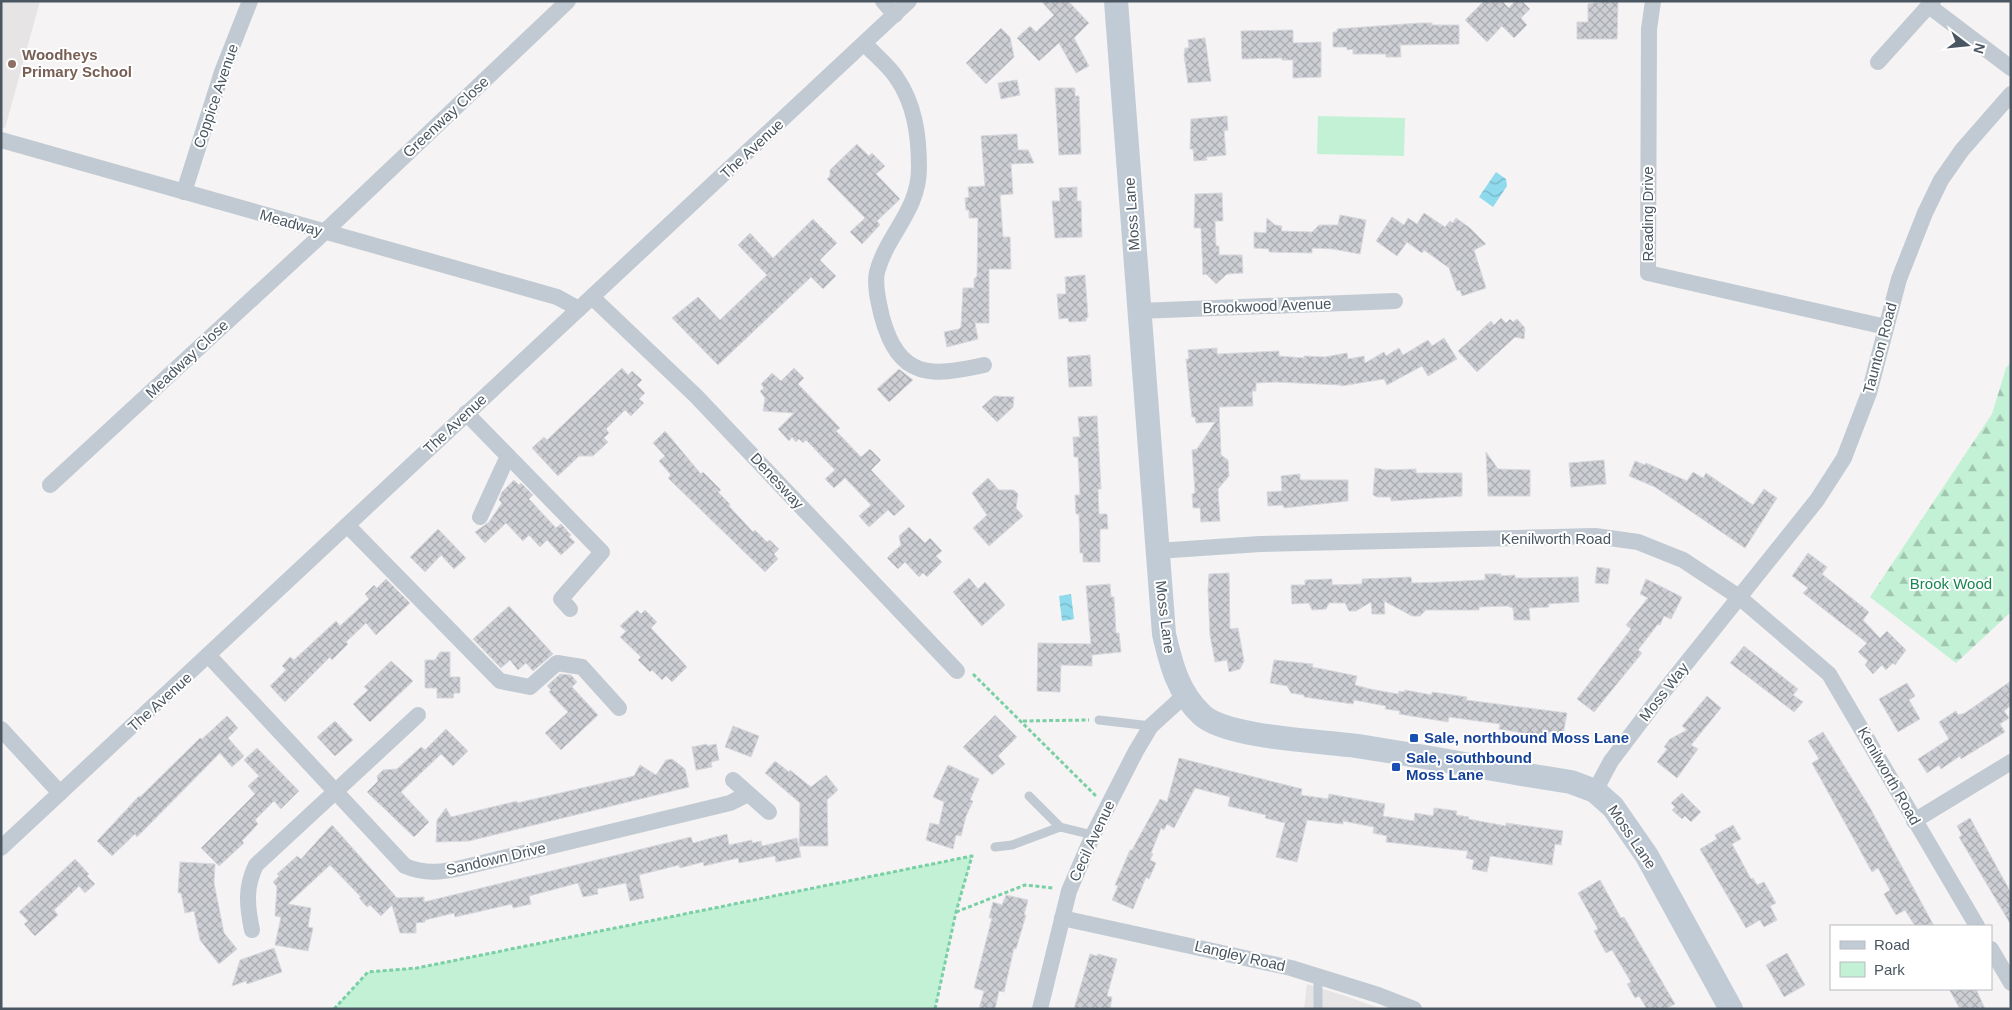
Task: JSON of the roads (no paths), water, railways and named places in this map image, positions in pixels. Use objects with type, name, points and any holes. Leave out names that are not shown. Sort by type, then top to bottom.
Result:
[{"type":"street","name":"Coppice Avenue","points":[[184,192],[222,72],[250,1]]},
{"type":"street","name":"Greenway Close","points":[[324,233],[568,1]]},
{"type":"street","points":[[883,1],[895,15]]},
{"type":"street","name":"The Avenue","points":[[1,848],[909,1]]},
{"type":"street","name":"Moss Lane","points":[[1116,1],[1164,634],[1172,667],[1185,695],[1203,716],[1235,729],[1356,746],[1571,782],[1596,791],[1613,807],[1647,856],[1731,1009]]},
{"type":"street","name":"Reading Drive","points":[[1652,1],[1649,29],[1648,273],[1886,327]]},
{"type":"street","points":[[1878,62],[1931,4],[2011,68]]},
{"type":"street","points":[[865,44],[896,77],[911,106],[916,126],[919,169],[912,206],[885,253],[877,273],[877,292],[886,331],[903,360],[916,369],[943,373],[984,365]]},
{"type":"street","name":"Taunton Road","points":[[1739,597],[1817,500],[1844,458],[1869,393],[1899,279],[1925,213],[1941,180],[1962,150],[2011,94]]},
{"type":"street","name":"Meadway","points":[[1,140],[324,233],[557,297],[579,309]]},
{"type":"street","name":"Meadway Close","points":[[50,484],[324,233]]},
{"type":"street","name":"Denesway","points":[[592,297],[696,396],[957,671]]},
{"type":"street","name":"Brookwood Avenue","points":[[1139,311],[1394,301]]},
{"type":"street","points":[[466,413],[602,552],[561,599],[570,609]]},
{"type":"street","points":[[480,517],[508,456]]},
{"type":"street","points":[[348,526],[500,681],[530,687],[557,664],[582,667],[619,708]]},
{"type":"street","name":"Kenilworth Road","points":[[1157,552],[1260,544],[1595,536],[1638,542],[1664,552],[1714,579],[1739,597],[1828,674],[1976,925]]},
{"type":"street","name":"Moss Way","points":[[1596,791],[1611,761],[1739,597]]},
{"type":"street","name":"Sandown Drive","points":[[209,656],[405,866],[416,871],[431,873],[730,803],[748,794]]},
{"type":"street","name":"Cecil Avenue","points":[[1040,1009],[1069,891],[1093,835],[1151,726],[1185,695]]},
{"type":"street","points":[[252,930],[247,910],[247,891],[249,878],[256,865],[418,715]]},
{"type":"street","points":[[1,729],[60,793]]},
{"type":"street","points":[[1914,820],[2011,762]]},
{"type":"street","points":[[733,780],[768,812]]},
{"type":"street","name":"Langley Road","points":[[1062,918],[1238,955],[1318,975],[1414,1009]]},
{"type":"street","points":[[1992,951],[2011,982]]},
{"type":"lane","points":[[1099,720],[1151,726]]},
{"type":"lane","points":[[1029,796],[1060,827],[1093,835]]},
{"type":"lane","points":[[995,847],[1012,845],[1060,827]]},
{"type":"lane","points":[[1318,975],[1318,1009]]},
{"type":"water","points":[[1496,172],[1506,179],[1507,186],[1493,207],[1479,197]]},
{"type":"water","points":[[1071,594],[1074,619],[1062,621],[1059,596]]},
{"type":"place","name":"Woodheys Primary School","points":[[12,64]]},
{"type":"place","name":"Sale, northbound Moss Lane","points":[[1414,738]]},
{"type":"place","name":"Sale, southbound Moss Lane","points":[[1396,767]]},
{"type":"park label","name":"Brook Wood","points":[[1951,584]]}]
